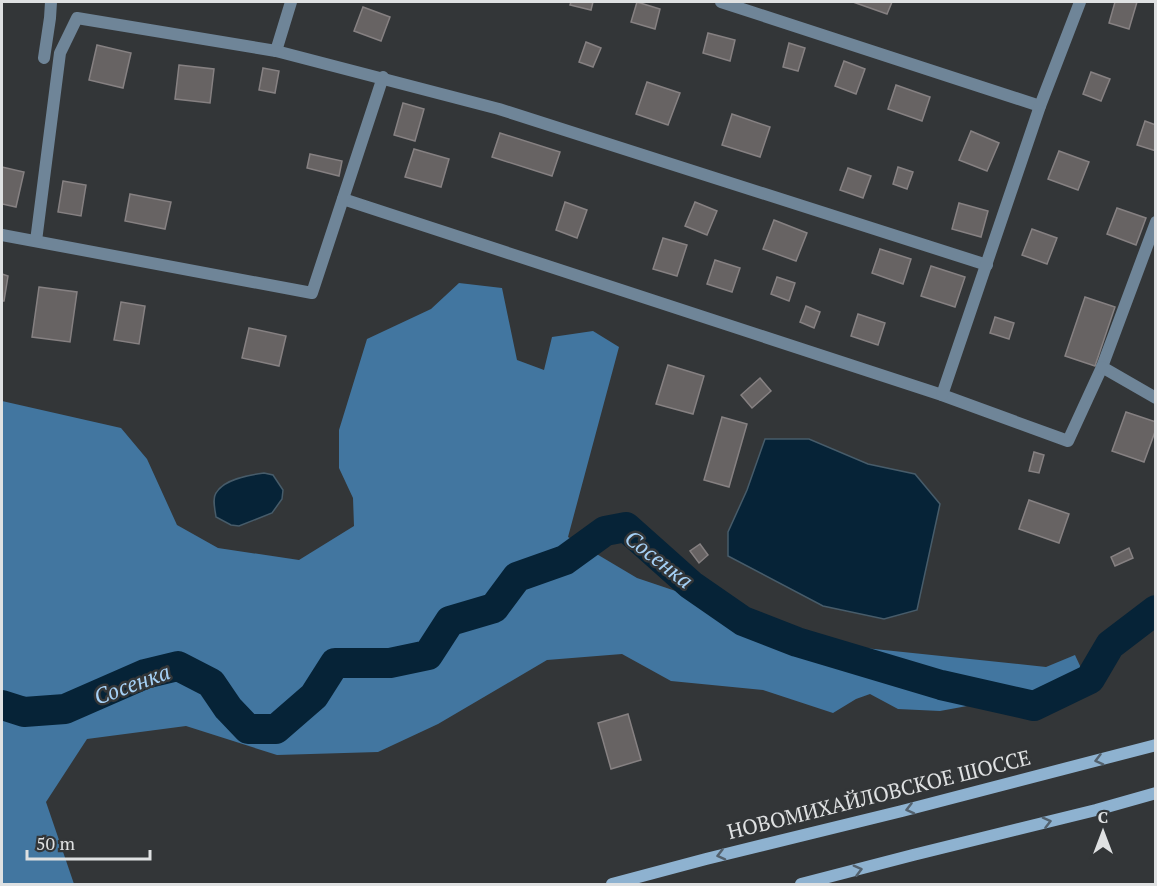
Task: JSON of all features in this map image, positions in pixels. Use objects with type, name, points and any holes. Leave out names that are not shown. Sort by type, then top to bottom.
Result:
[{"type":"main road","name":"НОВОМИХАЙЛОВСКОЕ ШОССЕ","points":[[612,885],[1155,745]]},
{"type":"main road","points":[[801,885],[1155,793]]},
{"type":"street","points":[[44,58],[51,2]]},
{"type":"street","points":[[276,51],[291,2]]},
{"type":"street","points":[[721,2],[1040,106]]},
{"type":"street","points":[[942,395],[1040,106],[1080,2]]},
{"type":"street","points":[[36,242],[60,53],[77,18],[276,51],[499,109],[987,265]]},
{"type":"street","points":[[2,235],[312,293],[383,78]]},
{"type":"street","points":[[343,199],[942,395],[1068,441],[1102,367],[1155,222]]},
{"type":"street","points":[[1102,367],[1155,398]]},
{"type":"shaded area","points":[[459,283],[502,288],[517,360],[544,370],[552,337],[593,331],[619,347],[568,537],[637,578],[836,645],[1046,667],[1075,655],[1081,668],[1070,684],[940,711],[898,709],[870,694],[856,699],[833,713],[763,690],[671,681],[622,654],[547,660],[438,724],[378,752],[277,755],[186,726],[87,739],[46,802],[74,884],[2,884],[2,401],[121,428],[147,459],[177,525],[218,548],[299,560],[354,526],[353,498],[339,468],[339,430],[367,339],[431,309]]},
{"type":"shaded area","points":[[765,439],[809,439],[868,464],[915,474],[940,504],[917,610],[884,619],[823,606],[728,556],[728,532],[747,490]]},
{"type":"shaded area","points":[[264,473],[273,475],[283,490],[282,499],[272,513],[239,526],[231,525],[216,517],[214,498],[220,488],[237,479]]},
{"type":"building","points":[[571,2],[593,2],[591,10],[570,5]]},
{"type":"building","points":[[637,2],[660,9],[655,29],[631,22]]},
{"type":"building","points":[[853,2],[892,2],[887,14]]},
{"type":"building","points":[[1115,2],[1137,2],[1129,29],[1109,23]]},
{"type":"building","points":[[363,7],[390,17],[381,41],[354,31]]},
{"type":"building","points":[[708,33],[735,40],[730,61],[703,53]]},
{"type":"building","points":[[586,42],[601,48],[593,67],[579,62]]},
{"type":"building","points":[[789,43],[805,48],[798,71],[783,67]]},
{"type":"building","points":[[97,45],[131,53],[123,88],[89,80]]},
{"type":"building","points":[[844,61],[865,69],[856,94],[835,86]]},
{"type":"building","points":[[179,65],[214,69],[210,103],[175,99]]},
{"type":"building","points":[[263,68],[279,71],[275,93],[259,90]]},
{"type":"building","points":[[1091,72],[1110,79],[1101,101],[1083,94]]},
{"type":"building","points":[[647,82],[680,93],[668,125],[636,114]]},
{"type":"building","points":[[896,85],[930,97],[922,121],[888,109]]},
{"type":"building","points":[[403,103],[424,109],[415,141],[394,135]]},
{"type":"building","points":[[732,114],[770,127],[760,157],[722,145]]},
{"type":"building","points":[[1145,121],[1156,125],[1156,151],[1137,145]]},
{"type":"building","points":[[971,131],[999,143],[987,171],[959,160]]},
{"type":"building","points":[[500,133],[560,152],[552,176],[492,157]]},
{"type":"building","points":[[414,149],[449,159],[441,187],[405,177]]},
{"type":"building","points":[[1059,151],[1089,162],[1078,190],[1048,179]]},
{"type":"building","points":[[310,154],[342,161],[339,176],[307,168]]},
{"type":"building","points":[[2,167],[24,172],[16,207],[2,204]]},
{"type":"building","points":[[898,167],[913,172],[907,189],[893,184]]},
{"type":"building","points":[[848,168],[871,176],[863,198],[840,190]]},
{"type":"building","points":[[63,181],[86,185],[81,216],[58,212]]},
{"type":"building","points":[[130,194],[171,202],[165,229],[125,221]]},
{"type":"building","points":[[565,202],[587,210],[577,238],[556,230]]},
{"type":"building","points":[[695,202],[717,211],[707,235],[685,226]]},
{"type":"building","points":[[959,203],[988,211],[981,237],[952,229]]},
{"type":"building","points":[[1117,208],[1146,218],[1136,245],[1107,234]]},
{"type":"building","points":[[774,220],[807,233],[796,261],[763,249]]},
{"type":"building","points":[[1032,229],[1057,238],[1047,264],[1022,255]]},
{"type":"building","points":[[663,238],[687,245],[677,276],[653,269]]},
{"type":"building","points":[[880,249],[911,259],[903,284],[872,273]]},
{"type":"building","points":[[715,260],[740,268],[732,292],[707,284]]},
{"type":"building","points":[[931,266],[965,277],[955,307],[921,296]]},
{"type":"building","points":[[2,274],[8,276],[4,301],[2,301]]},
{"type":"building","points":[[777,277],[795,283],[789,301],[771,294]]},
{"type":"building","points":[[39,287],[77,292],[70,342],[32,337]]},
{"type":"building","points":[[1085,297],[1115,307],[1095,366],[1065,356]]},
{"type":"building","points":[[121,302],[145,306],[139,344],[114,340]]},
{"type":"building","points":[[806,306],[820,312],[814,328],[800,322]]},
{"type":"building","points":[[858,314],[885,323],[878,345],[851,336]]},
{"type":"building","points":[[995,317],[1014,323],[1009,339],[990,333]]},
{"type":"building","points":[[249,328],[286,336],[279,366],[242,358]]},
{"type":"building","points":[[668,365],[704,376],[693,414],[656,404]]},
{"type":"building","points":[[760,378],[771,391],[752,408],[741,395]]},
{"type":"building","points":[[1126,412],[1156,422],[1156,429],[1144,462],[1112,451]]},
{"type":"building","points":[[722,417],[747,424],[729,487],[704,480]]},
{"type":"building","points":[[1034,452],[1044,455],[1039,473],[1029,471]]},
{"type":"building","points":[[1029,500],[1069,514],[1059,543],[1019,529]]},
{"type":"building","points":[[700,544],[708,555],[699,563],[690,551]]},
{"type":"building","points":[[1129,548],[1133,558],[1115,566],[1111,557]]},
{"type":"building","points":[[628,714],[641,760],[611,769],[598,723]]},
{"type":"waterway","name":"Сосенка","points":[[2,705],[24,712],[65,709],[145,674],[178,666],[211,683],[228,708],[248,729],[276,729],[314,696],[335,663],[390,663],[428,655],[450,621],[494,608],[517,577],[565,560],[605,531],[626,527],[691,585],[743,621],[797,642],[941,685],[1034,706],[1090,679],[1110,645],[1156,610]]}]
